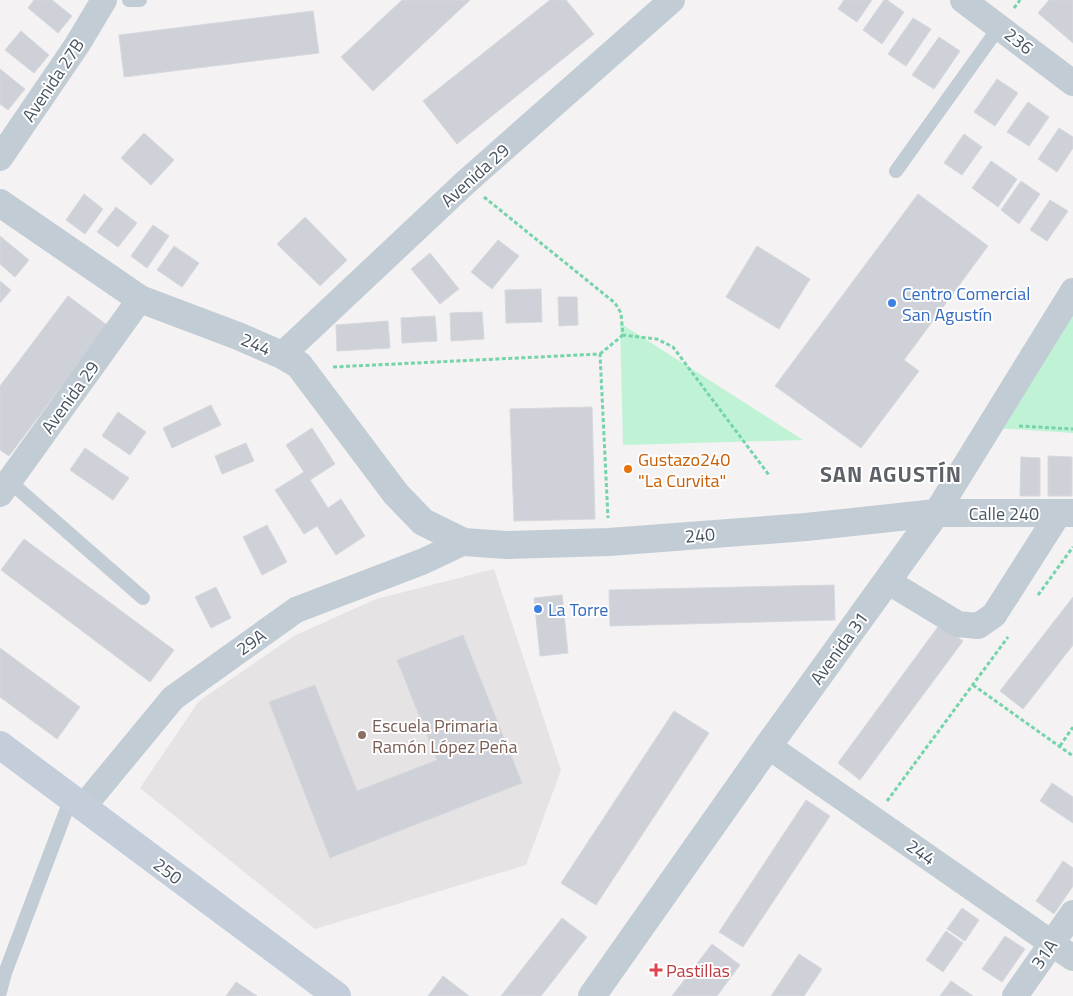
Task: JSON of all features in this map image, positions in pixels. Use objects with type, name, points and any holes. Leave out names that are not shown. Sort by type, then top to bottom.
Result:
[{"type":"main road","name":"250","points":[[0,745],[337,996]]},
{"type":"street","name":"Avenida 27B","points":[[0,158],[77,45],[104,0]]},
{"type":"street","name":"Avenida 29","points":[[282,355],[466,182],[672,0]]},
{"type":"street","name":"236","points":[[963,0],[1073,82]]},
{"type":"street","name":"244","points":[[0,203],[140,299],[238,336],[282,355],[299,365],[396,494],[423,522],[464,542]]},
{"type":"street","name":"Avenida 31","points":[[592,996],[768,746],[936,513],[1073,291]]},
{"type":"street","name":"Avenida 29","points":[[5,488],[140,299]]},
{"type":"street","name":"240","points":[[464,542],[506,545],[609,542],[806,527],[936,513]]},
{"type":"street","name":"Calle 240","points":[[936,513],[1066,513]]},
{"type":"street","points":[[887,581],[958,624],[978,626],[994,616],[1066,513]]},
{"type":"street","name":"29A","points":[[77,803],[173,698],[296,610],[424,561],[464,542]]},
{"type":"street","name":"244","points":[[768,746],[1073,958]]},
{"type":"street","name":"31A","points":[[1015,996],[1073,913]]},
{"type":"lane","points":[[129,0],[140,0]]},
{"type":"lane","points":[[896,171],[1000,26]]},
{"type":"lane","points":[[5,488],[143,598]]},
{"type":"lane","points":[[0,992],[5,973],[77,803]]},
{"type":"path","points":[[466,182],[615,303],[621,313],[623,335]]},
{"type":"path","points":[[308,376],[333,367],[600,354],[623,335],[656,339],[674,347],[769,475]]},
{"type":"path","points":[[600,354],[609,542]]},
{"type":"path","points":[[990,425],[1073,429]]},
{"type":"path","points":[[1034,601],[1073,547]]},
{"type":"path","points":[[874,820],[1012,631]]},
{"type":"path","points":[[973,684],[1073,756]]},
{"type":"path","points":[[1060,746],[1073,727]]},
{"type":"shaded area","name":"Escuela Primaria Ramón López Peña","points":[[494,569],[561,770],[526,865],[315,929],[140,788],[199,701],[294,636],[376,599]]},
{"type":"green space","points":[[1073,296],[1073,433],[995,428]]},
{"type":"green space","points":[[620,323],[803,440],[623,445]]},
{"type":"building","points":[[34,0],[52,0],[72,16],[58,33],[28,8]]},
{"type":"building","points":[[402,0],[470,0],[373,91],[341,57]]},
{"type":"building","points":[[550,0],[566,0],[594,34],[457,144],[423,101]]},
{"type":"building","points":[[844,0],[872,0],[857,22],[838,9]]},
{"type":"building","points":[[884,0],[887,0],[904,12],[882,44],[863,30]]},
{"type":"building","points":[[1049,0],[1073,0],[1073,43],[1038,13]]},
{"type":"building","points":[[313,11],[319,53],[124,77],[119,35]]},
{"type":"building","points":[[913,18],[931,29],[906,66],[888,54]]},
{"type":"building","points":[[21,31],[49,55],[34,73],[5,50]]},
{"type":"building","points":[[939,37],[960,51],[934,89],[912,75]]},
{"type":"building","points":[[0,69],[25,89],[8,110],[0,104]]},
{"type":"building","points":[[997,79],[1018,93],[995,126],[974,112]]},
{"type":"building","points":[[1028,102],[1049,117],[1029,146],[1007,132]]},
{"type":"building","points":[[1059,128],[1073,137],[1073,148],[1057,172],[1038,159]]},
{"type":"building","points":[[144,133],[174,160],[151,185],[121,158]]},
{"type":"building","points":[[964,134],[982,147],[962,175],[944,163]]},
{"type":"building","points":[[991,161],[1017,179],[998,207],[972,188]]},
{"type":"building","points":[[1021,181],[1040,194],[1019,224],[1001,210]]},
{"type":"building","points":[[84,194],[103,209],[85,234],[66,220]]},
{"type":"building","name":"Centro Comercial San Agustín","points":[[918,194],[988,246],[904,360],[919,371],[861,448],[775,386]]},
{"type":"building","points":[[1050,200],[1068,211],[1047,241],[1030,230]]},
{"type":"building","points":[[116,207],[137,223],[118,247],[97,232]]},
{"type":"building","points":[[305,217],[347,260],[320,286],[277,244]]},
{"type":"building","points":[[153,225],[169,236],[147,268],[131,256]]},
{"type":"building","points":[[0,236],[29,260],[15,277],[0,264]]},
{"type":"building","points":[[498,240],[519,256],[492,289],[471,272]]},
{"type":"building","points":[[174,246],[199,263],[182,287],[157,270]]},
{"type":"building","points":[[757,246],[810,279],[779,329],[726,297]]},
{"type":"building","points":[[430,253],[459,289],[440,304],[411,269]]},
{"type":"building","points":[[0,281],[11,290],[0,303]]},
{"type":"building","points":[[541,289],[542,322],[506,323],[505,290]]},
{"type":"building","points":[[68,296],[107,325],[9,456],[0,450],[0,386]]},
{"type":"building","points":[[558,297],[577,297],[578,325],[559,326]]},
{"type":"building","points":[[482,312],[484,339],[451,341],[450,313]]},
{"type":"building","points":[[435,316],[437,341],[402,343],[401,318]]},
{"type":"building","points":[[388,321],[390,348],[337,351],[336,325]]},
{"type":"building","points":[[211,405],[221,425],[172,448],[163,428]]},
{"type":"building","points":[[592,407],[595,519],[514,521],[510,409]]},
{"type":"building","points":[[118,412],[146,432],[130,455],[102,436]]},
{"type":"building","points":[[312,428],[335,464],[310,480],[328,508],[341,499],[365,536],[336,555],[317,526],[304,534],[275,490],[304,472],[286,445]]},
{"type":"building","points":[[246,443],[254,461],[222,474],[215,456]]},
{"type":"building","points":[[85,448],[129,478],[113,500],[70,470]]},
{"type":"building","points":[[1048,456],[1072,457],[1072,496],[1048,496]]},
{"type":"building","points":[[1021,457],[1040,458],[1040,496],[1020,496]]},
{"type":"building","points":[[267,525],[287,562],[262,575],[243,537]]},
{"type":"building","points":[[24,539],[174,650],[150,682],[1,570]]},
{"type":"building","points":[[834,585],[835,620],[610,626],[609,590]]},
{"type":"building","points":[[216,587],[231,618],[211,628],[195,597]]},
{"type":"building","points":[[562,595],[568,653],[540,656],[534,598]]},
{"type":"building","points":[[1073,597],[1073,645],[1023,709],[1000,691]]},
{"type":"building","points":[[940,624],[963,641],[860,780],[838,763]]},
{"type":"building","points":[[463,635],[522,783],[330,858],[269,702],[315,685],[357,791],[437,760],[397,660]]},
{"type":"building","points":[[0,648],[80,707],[57,739],[0,697]]},
{"type":"building","points":[[674,711],[709,733],[596,905],[561,883]]},
{"type":"building","points":[[1052,783],[1073,797],[1073,823],[1040,801]]},
{"type":"building","points":[[806,800],[830,816],[743,947],[719,932]]},
{"type":"building","points":[[1063,861],[1073,868],[1073,886],[1054,914],[1036,901]]},
{"type":"building","points":[[962,908],[979,920],[965,941],[947,929]]},
{"type":"building","points":[[562,918],[587,937],[541,996],[501,996]]},
{"type":"building","points":[[946,931],[963,943],[943,972],[926,960]]},
{"type":"building","points":[[1005,936],[1025,949],[1002,982],[982,969]]},
{"type":"building","points":[[712,944],[740,965],[717,996],[672,996]]},
{"type":"building","points":[[799,954],[822,969],[804,996],[771,996]]},
{"type":"building","points":[[443,976],[469,996],[428,996]]},
{"type":"building","points":[[951,981],[973,996],[940,996]]},
{"type":"building","points":[[236,982],[257,996],[226,996]]},
{"type":"place","name":"Centro Comercial San Agustín","points":[[892,303]]},
{"type":"place","name":"Gustazo240 \"La Curvita\"","points":[[628,469]]},
{"type":"place","name":"La Torre","points":[[538,609]]},
{"type":"place","name":"Escuela Primaria Ramón López Peña","points":[[362,735]]},
{"type":"place","name":"Pastillas","points":[[656,970]]},
{"type":"district","name":"SAN AGUSTÍN","points":[[891,474]]}]
